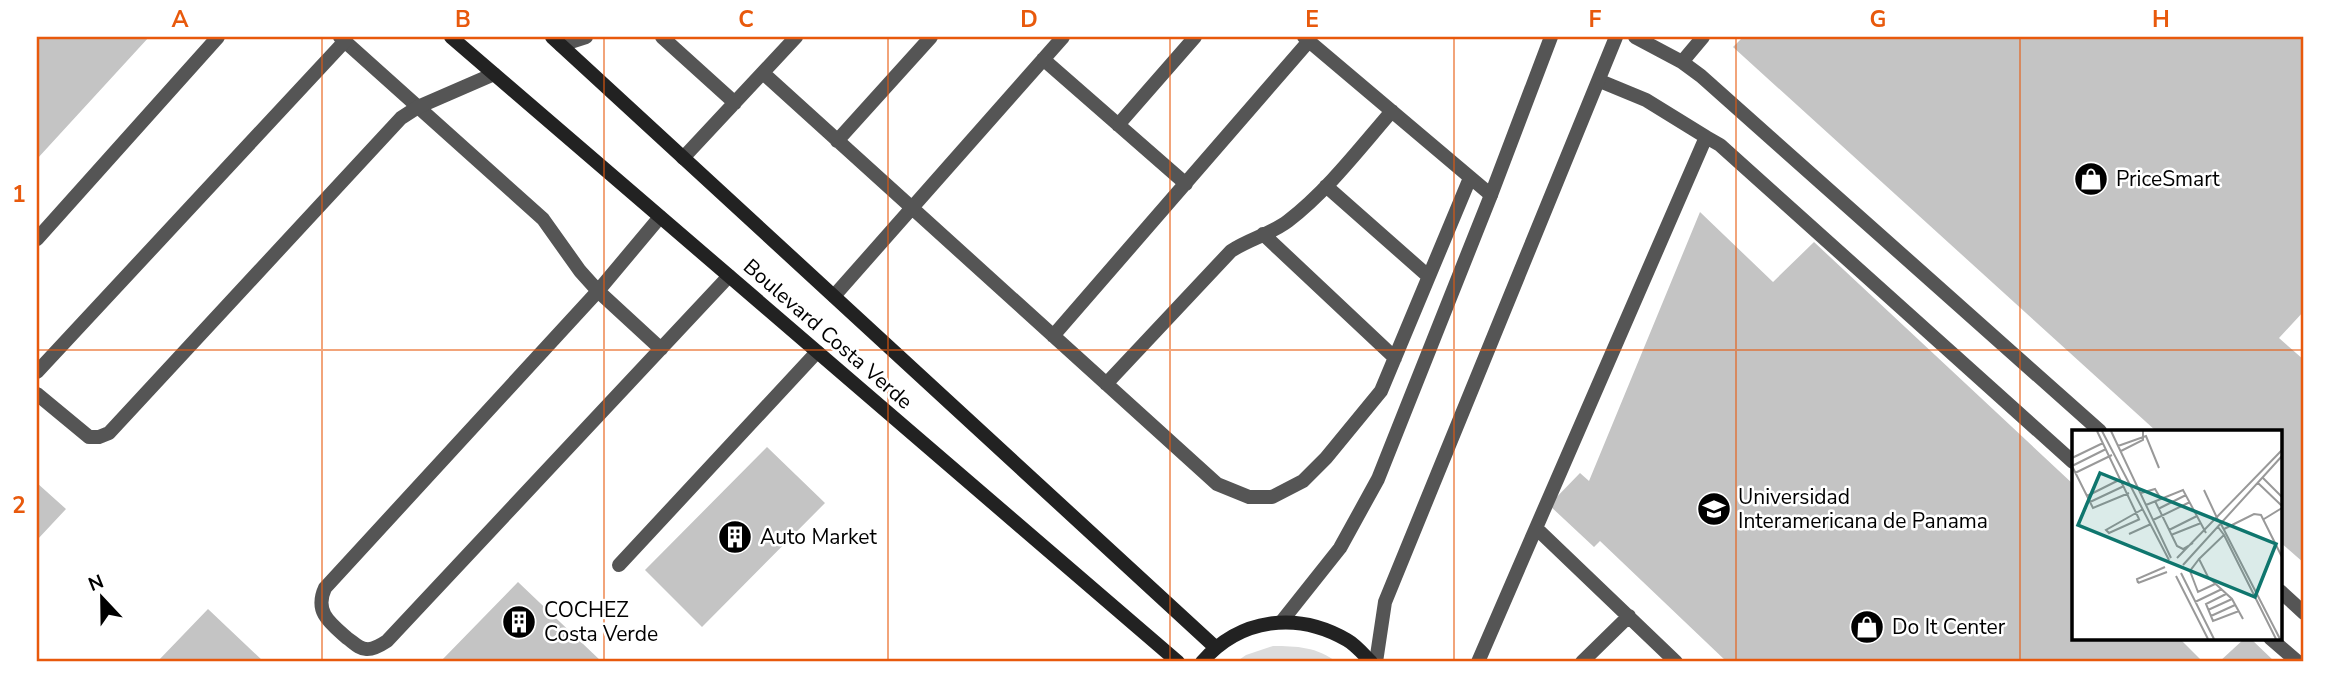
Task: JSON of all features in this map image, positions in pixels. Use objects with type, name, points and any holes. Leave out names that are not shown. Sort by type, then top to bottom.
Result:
[{"type":"street","points":[[37,239],[218,37]]},
{"type":"street","name":"Boulevard Costa Verde","points":[[451,37],[1178,662]]},
{"type":"street","points":[[556,41],[586,37]]},
{"type":"street","points":[[662,37],[735,103]]},
{"type":"street","points":[[683,158],[796,37]]},
{"type":"street","points":[[837,141],[931,37]]},
{"type":"street","points":[[834,296],[1063,37]]},
{"type":"street","points":[[1118,124],[1195,37]]},
{"type":"street","points":[[1282,621],[1340,548],[1378,479],[1551,37]]},
{"type":"street","points":[[1202,662],[1215,647],[1247,629],[1282,621],[1317,626],[1349,641],[1373,662],[1385,602],[1616,37]]},
{"type":"street","points":[[1635,37],[1682,62],[1701,76],[2099,430]]},
{"type":"street","points":[[1682,62],[1703,37]]},
{"type":"street","points":[[37,372],[343,39],[543,219],[597,291],[661,349]]},
{"type":"street","points":[[1053,336],[1186,184],[1307,39],[1491,195]]},
{"type":"street","name":"Boulevard Costa Verde","points":[[556,41],[1215,647]]},
{"type":"street","points":[[1043,59],[1186,184]]},
{"type":"street","points":[[762,73],[1217,484],[1249,497],[1272,496],[1303,481],[1326,458],[1381,391],[1470,178]]},
{"type":"street","points":[[37,394],[89,437],[99,438],[109,433],[401,118],[418,107],[494,74]]},
{"type":"street","points":[[1600,81],[1646,100],[1720,145],[2072,461]]},
{"type":"street","points":[[1106,384],[1231,251],[1287,222],[1326,186],[1392,111]]},
{"type":"street","points":[[1478,662],[1706,137]]},
{"type":"street","points":[[1326,186],[1428,276]]},
{"type":"street","points":[[660,216],[597,291],[325,588],[321,606],[331,625],[365,649],[380,646],[387,641],[729,276]]},
{"type":"street","points":[[1263,234],[1395,358]]},
{"type":"street","points":[[619,565],[817,352]]},
{"type":"street","points":[[1536,528],[1676,662]]},
{"type":"street","points":[[2282,593],[2304,613]]},
{"type":"street","points":[[1583,662],[1629,615]]},
{"type":"street","points":[[2272,640],[2298,662]]},
{"type":"shaded area","points":[[1273,646],[1314,650],[1336,662],[1236,662],[1246,655]]},
{"type":"building","points":[[37,37],[149,37],[37,159]]},
{"type":"building","name":"PriceSmart","points":[[1743,37],[2304,37],[2304,311],[2279,338],[2304,360],[2304,563],[2282,544],[2282,430],[2155,430],[1733,47]]},
{"type":"building","points":[[1700,212],[1773,282],[1814,242],[2072,483],[2072,640],[2181,640],[2203,662],[1727,662],[1600,541],[1594,547],[1549,505],[1580,473],[1589,481]]},
{"type":"building","name":"Auto Market","points":[[767,447],[825,503],[702,627],[645,570]]},
{"type":"building","points":[[37,483],[66,509],[37,540]]},
{"type":"building","name":"COCHEZ Costa Verde","points":[[518,582],[602,662],[440,662]]},
{"type":"building","points":[[208,609],[264,662],[157,662]]},
{"type":"building","points":[[2243,640],[2252,640],[2275,662],[2219,662]]},
{"type":"place","name":"PriceSmart","points":[[2091,179]]},
{"type":"place","name":"Universidad Interamericana de Panama","points":[[1714,509]]},
{"type":"place","name":"Auto Market","points":[[735,537]]},
{"type":"place","name":"COCHEZ Costa Verde","points":[[519,622]]},
{"type":"place","name":"Do It Center","points":[[1867,627]]}]
